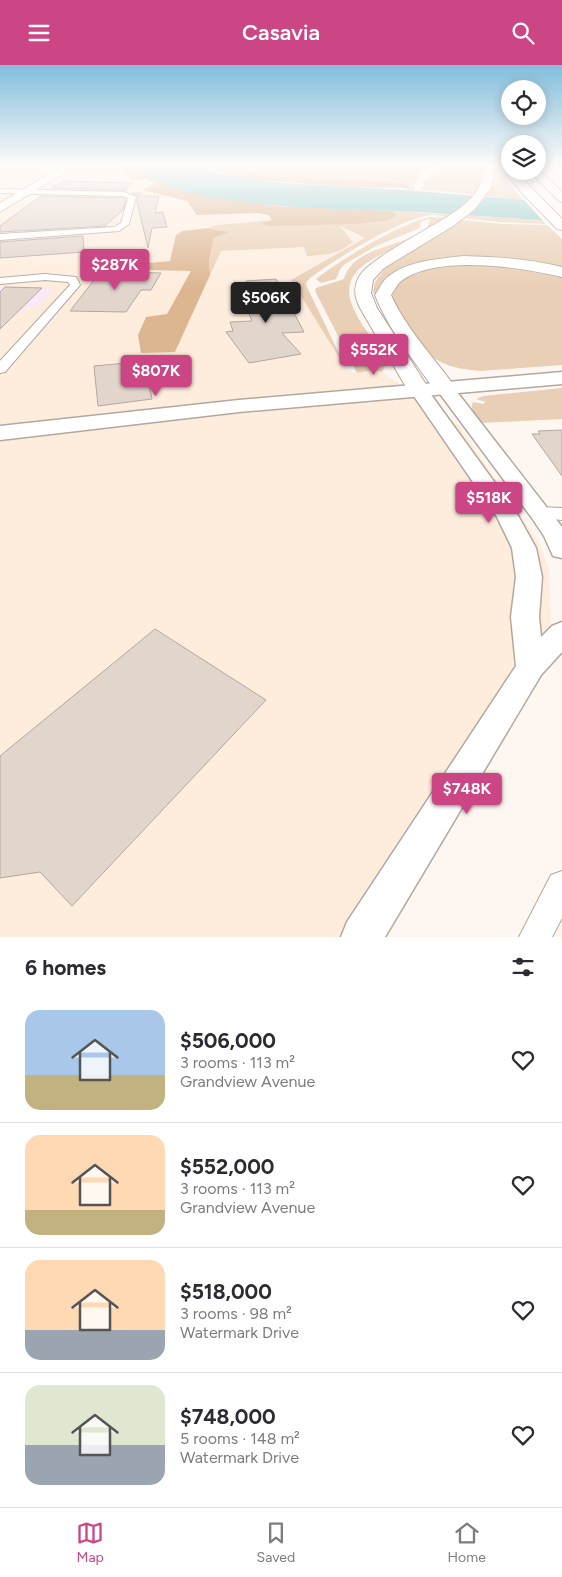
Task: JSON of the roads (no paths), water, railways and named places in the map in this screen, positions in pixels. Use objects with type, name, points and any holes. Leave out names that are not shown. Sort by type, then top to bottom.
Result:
[{"type":"main road","points":[[418,389],[368,307],[362,291],[364,280],[374,267],[452,222],[470,207]]},
{"type":"main road","points":[[543,207],[562,225]]},
{"type":"main road","points":[[444,387],[394,320],[383,295],[390,281],[406,271],[450,262],[503,262],[562,272]]},
{"type":"main road","points":[[0,433],[239,406],[562,378]]},
{"type":"street","points":[[0,237],[116,229],[125,224],[130,207]]},
{"type":"street","points":[[0,281],[45,277],[72,279],[75,285],[0,369]]},
{"type":"street","points":[[444,387],[551,514],[556,536],[562,550]]},
{"type":"street","points":[[418,389],[508,517],[524,548],[529,577],[525,617],[531,667]]},
{"type":"street","points":[[362,937],[531,667],[562,633]]},
{"type":"street","points":[[535,937],[562,885]]},
{"type":"water","points":[[293,207],[562,207],[562,222],[418,212]]}]
